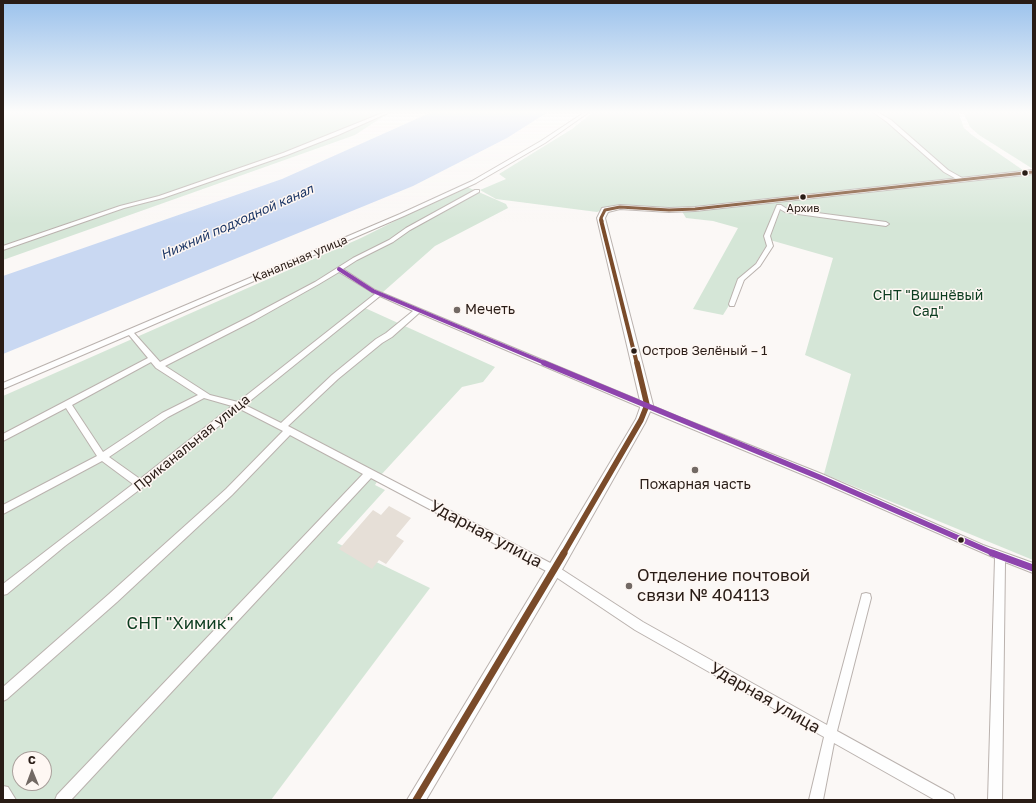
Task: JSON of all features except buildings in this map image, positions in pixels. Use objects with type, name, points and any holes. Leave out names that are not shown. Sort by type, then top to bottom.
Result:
[{"type":"street","points":[[3,248],[122,207],[161,197],[295,149]]},
{"type":"street","name":"Канальная улица","points":[[3,386],[402,215],[474,182],[530,149]]},
{"type":"street","points":[[921,149],[946,171],[962,180]]},
{"type":"street","points":[[416,800],[554,570],[641,420],[647,405],[601,218],[605,210],[620,207],[669,210],[695,209],[778,203],[1033,172]]},
{"type":"street","points":[[3,438],[67,404],[254,318],[339,269],[355,258],[391,241],[408,229],[477,190]]},
{"type":"street","points":[[778,203],[785,210],[886,224]]},
{"type":"street","points":[[732,304],[741,279],[758,266],[770,246],[767,236],[778,203]]},
{"type":"street","points":[[339,269],[379,294],[818,477],[1000,556],[1033,568]]},
{"type":"street","name":"Приканальная улица","points":[[3,590],[140,484],[379,294]]},
{"type":"street","points":[[3,696],[114,598],[217,503],[335,377],[378,341],[389,335],[418,310]]},
{"type":"street","name":"Ударная улица","points":[[130,332],[156,362],[204,394],[238,405],[286,428],[554,570],[639,626],[830,735],[948,800]]},
{"type":"street","points":[[3,510],[102,457],[165,415],[204,394]]},
{"type":"street","points":[[67,404],[102,457],[140,484]]},
{"type":"street","points":[[62,800],[370,473]]},
{"type":"street","points":[[995,800],[1000,556]]},
{"type":"street","points":[[816,800],[830,735],[866,598]]},
{"type":"street","points":[[3,792],[9,800]]},
{"type":"green space","points":[[3,149],[314,149],[3,260]]},
{"type":"green space","name":"СНТ \"Вишнёвый Сад\"","points":[[539,149],[993,149],[1030,175],[1033,175],[1033,560],[824,474],[851,374],[805,355],[833,258],[770,240],[723,315],[693,309],[738,228],[713,221],[686,218],[680,208],[623,206],[612,207],[597,212],[496,199],[480,190],[506,179],[499,174]]},
{"type":"green space","points":[[1002,149],[1033,149],[1033,169]]},
{"type":"green space","name":"СНТ \"Химик\"","points":[[465,186],[506,204],[508,208],[435,246],[365,308],[495,367],[483,382],[462,387],[381,475],[375,485],[385,490],[337,543],[430,588],[271,800],[3,800],[3,396],[361,238]]},
{"type":"water","name":"Нижний подходной канал","points":[[348,149],[485,149],[413,186],[3,354],[3,276],[282,179]]},
{"type":"transit line","points":[[416,800],[554,570],[641,420],[647,405],[601,218],[605,210],[620,207],[669,210],[695,209],[1033,172]]},
{"type":"transit line","points":[[339,269],[373,291],[676,419],[819,477],[980,548],[1033,568]]},
{"type":"place","name":"Архив","points":[[803,197]]},
{"type":"place","name":"Мечеть","points":[[457,310]]},
{"type":"place","name":"Остров Зелёный – 1","points":[[634,351]]},
{"type":"place","name":"Пожарная часть","points":[[695,470]]},
{"type":"place","name":"Отделение почтовой связи № 404113","points":[[629,586]]}]
